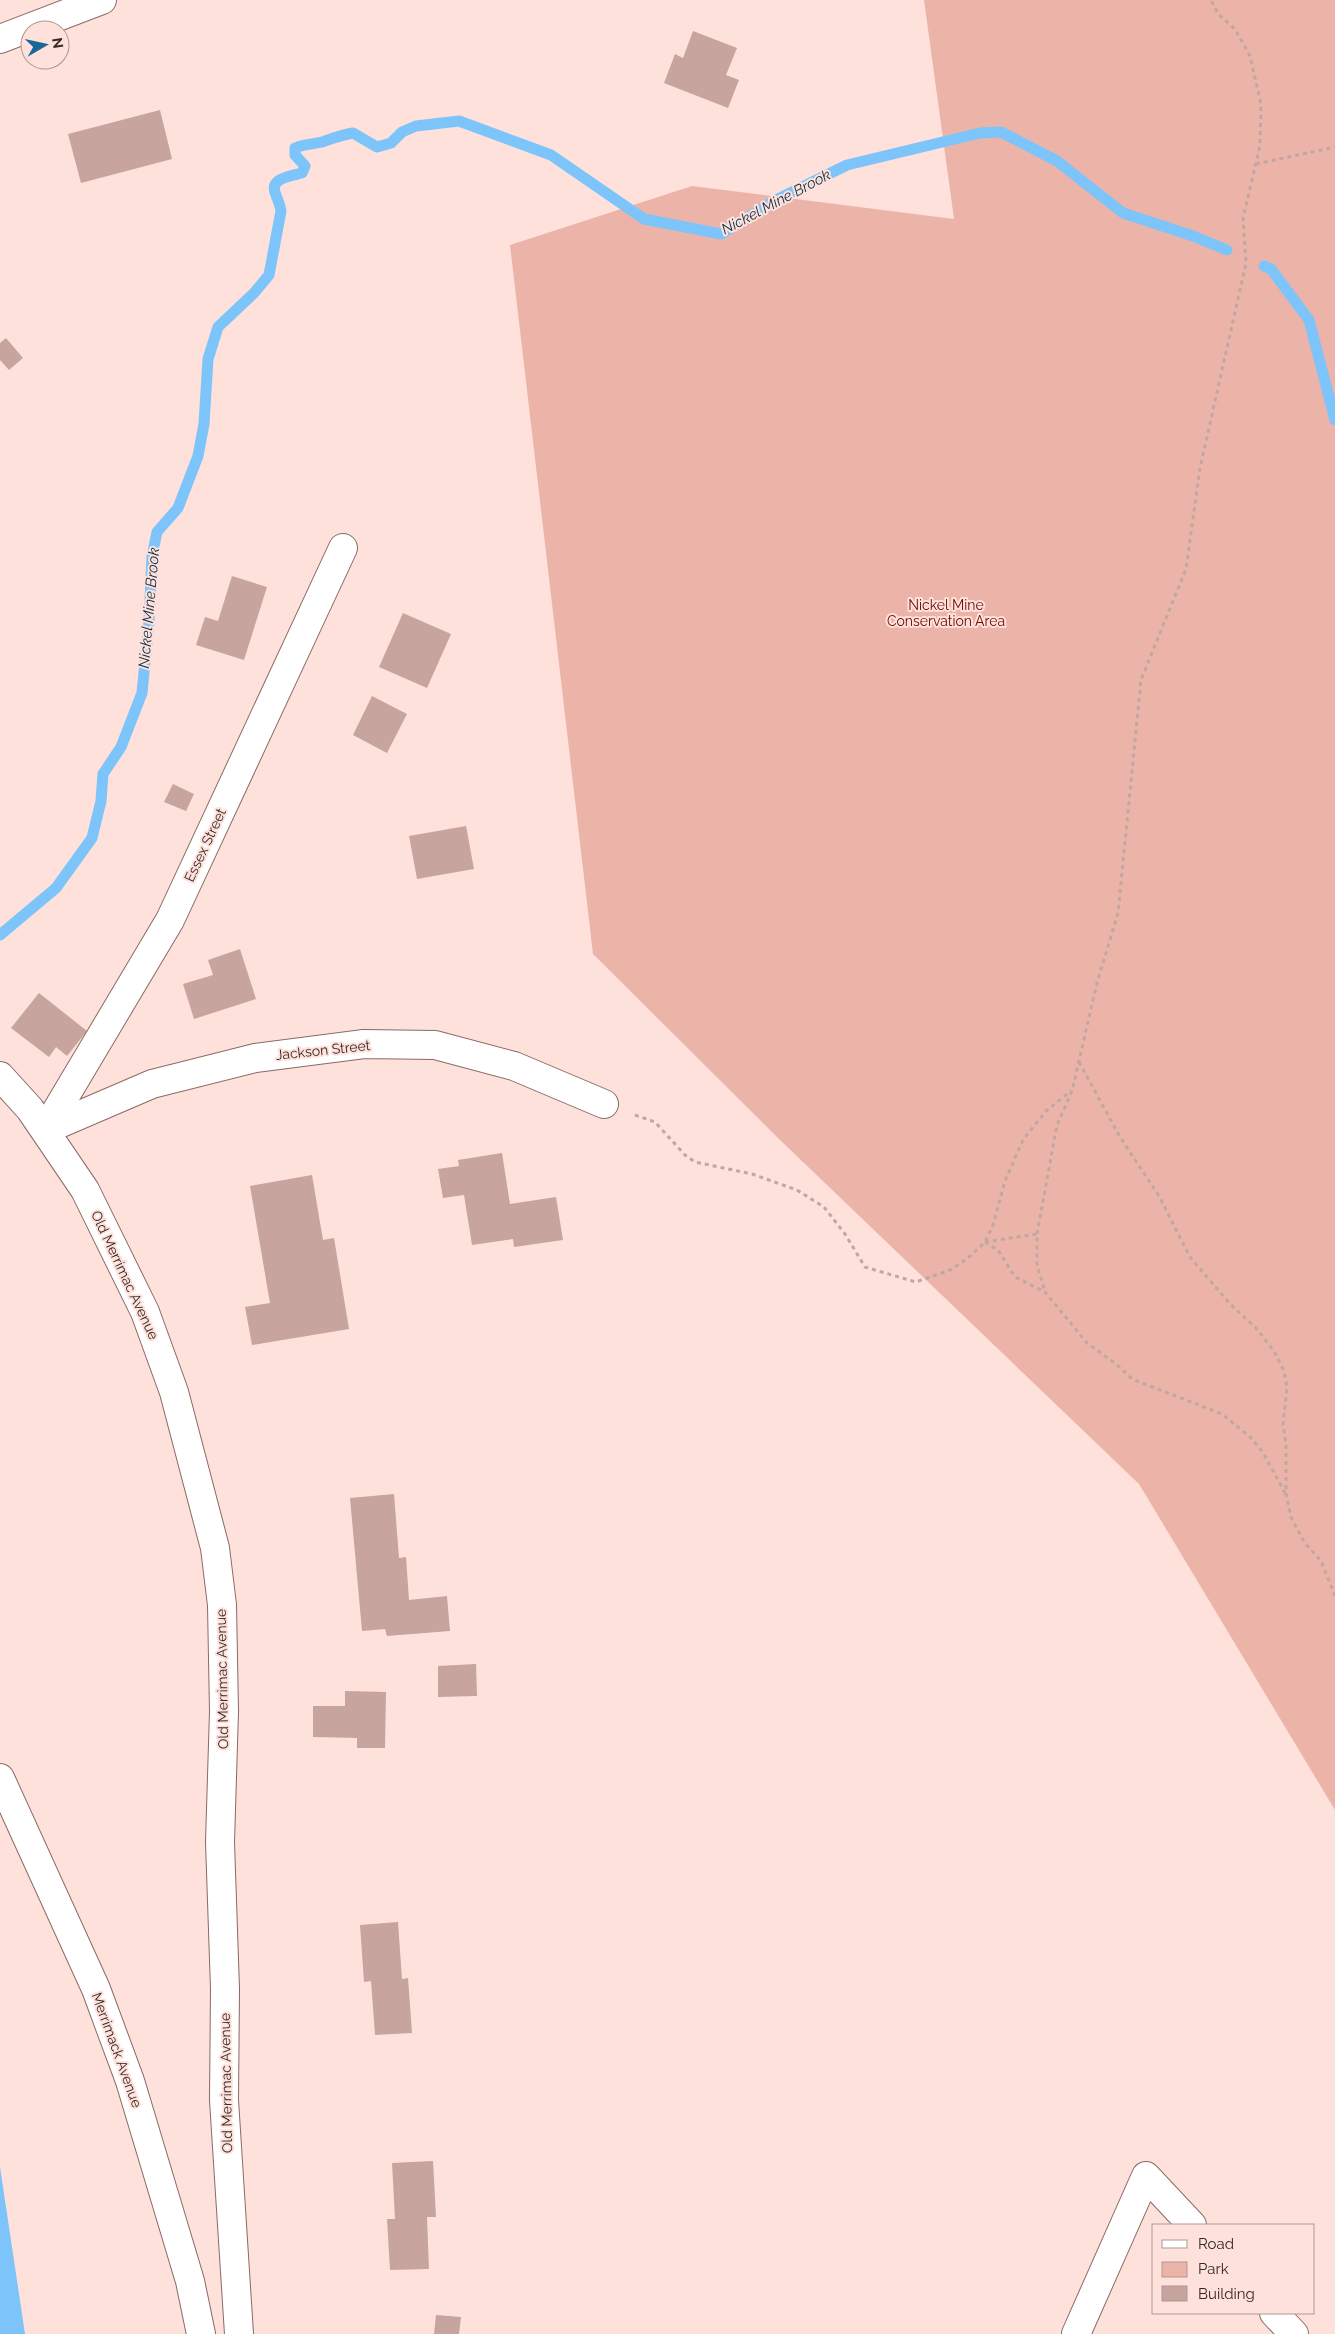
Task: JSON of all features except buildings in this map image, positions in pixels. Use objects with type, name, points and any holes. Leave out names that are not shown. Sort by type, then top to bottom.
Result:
[{"type":"street","points":[[0,39],[102,0]]},
{"type":"street","name":"Essex Street","points":[[45,1130],[170,920],[343,548]]},
{"type":"street","name":"Jackson Street","points":[[45,1130],[152,1084],[255,1058],[364,1044],[435,1045],[514,1066],[604,1104]]},
{"type":"street","name":"Old Merrimac Avenue","points":[[0,1076],[30,1109],[85,1190],[145,1312],[174,1392],[215,1548],[222,1605],[224,1711],[220,1842],[225,1989],[224,2100],[239,2334]]},
{"type":"street","name":"Merrimack Avenue","points":[[0,1778],[96,1989],[130,2082],[190,2281],[201,2334]]},
{"type":"street","points":[[1076,2334],[1146,2176],[1191,2224]]},
{"type":"street","points":[[1275,2314],[1294,2334]]},
{"type":"path","points":[[1211,0],[1218,14],[1235,29],[1250,56],[1257,78],[1261,104],[1260,146],[1243,218],[1246,263],[1200,468],[1186,569],[1141,680],[1118,913],[1097,983],[1072,1091],[1057,1125],[1037,1234],[1037,1266],[1045,1292],[1087,1343],[1116,1364],[1132,1379],[1222,1414],[1250,1437],[1262,1451],[1286,1494]]},
{"type":"path","points":[[1256,164],[1335,148]]},
{"type":"path","points":[[1079,1061],[1120,1138],[1159,1196],[1190,1257],[1230,1304],[1255,1327],[1274,1351],[1284,1371],[1287,1388],[1282,1424],[1286,1445],[1286,1494],[1291,1517],[1304,1542],[1321,1561],[1335,1596]]},
{"type":"path","points":[[604,1104],[655,1122],[685,1155],[695,1162],[752,1174],[797,1190],[824,1207],[845,1234],[865,1267],[916,1282],[950,1270],[985,1242],[993,1225],[1004,1181],[1023,1140],[1046,1111],[1072,1091]]},
{"type":"path","points":[[985,1242],[1037,1234]]},
{"type":"path","points":[[985,1242],[998,1250],[1015,1277],[1045,1292]]},
{"type":"green space","name":"Nickel Mine Conservation Area","points":[[924,0],[1335,0],[1335,1810],[1139,1484],[779,1139],[593,954],[510,245],[692,186],[954,219]]},
{"type":"water","points":[[0,2167],[25,2334],[0,2334]]},
{"type":"waterway","name":"Nickel Mine Brook","points":[[0,935],[56,888],[92,838],[101,801],[103,774],[121,747],[142,693],[149,622],[152,556],[157,532],[178,508],[198,456],[204,424],[208,359],[218,327],[254,293],[269,275],[281,211],[274,189],[275,185],[282,179],[302,173],[305,166],[295,155],[295,148],[353,133],[377,147],[391,143],[402,132],[416,126],[459,121],[551,155],[644,219],[721,234],[774,201],[847,165],[980,133],[1001,132],[1057,161],[1123,213],[1193,236],[1227,250]]},
{"type":"waterway","name":"Nickel Mine Brook","points":[[1264,266],[1271,269],[1309,320],[1335,420]]}]
